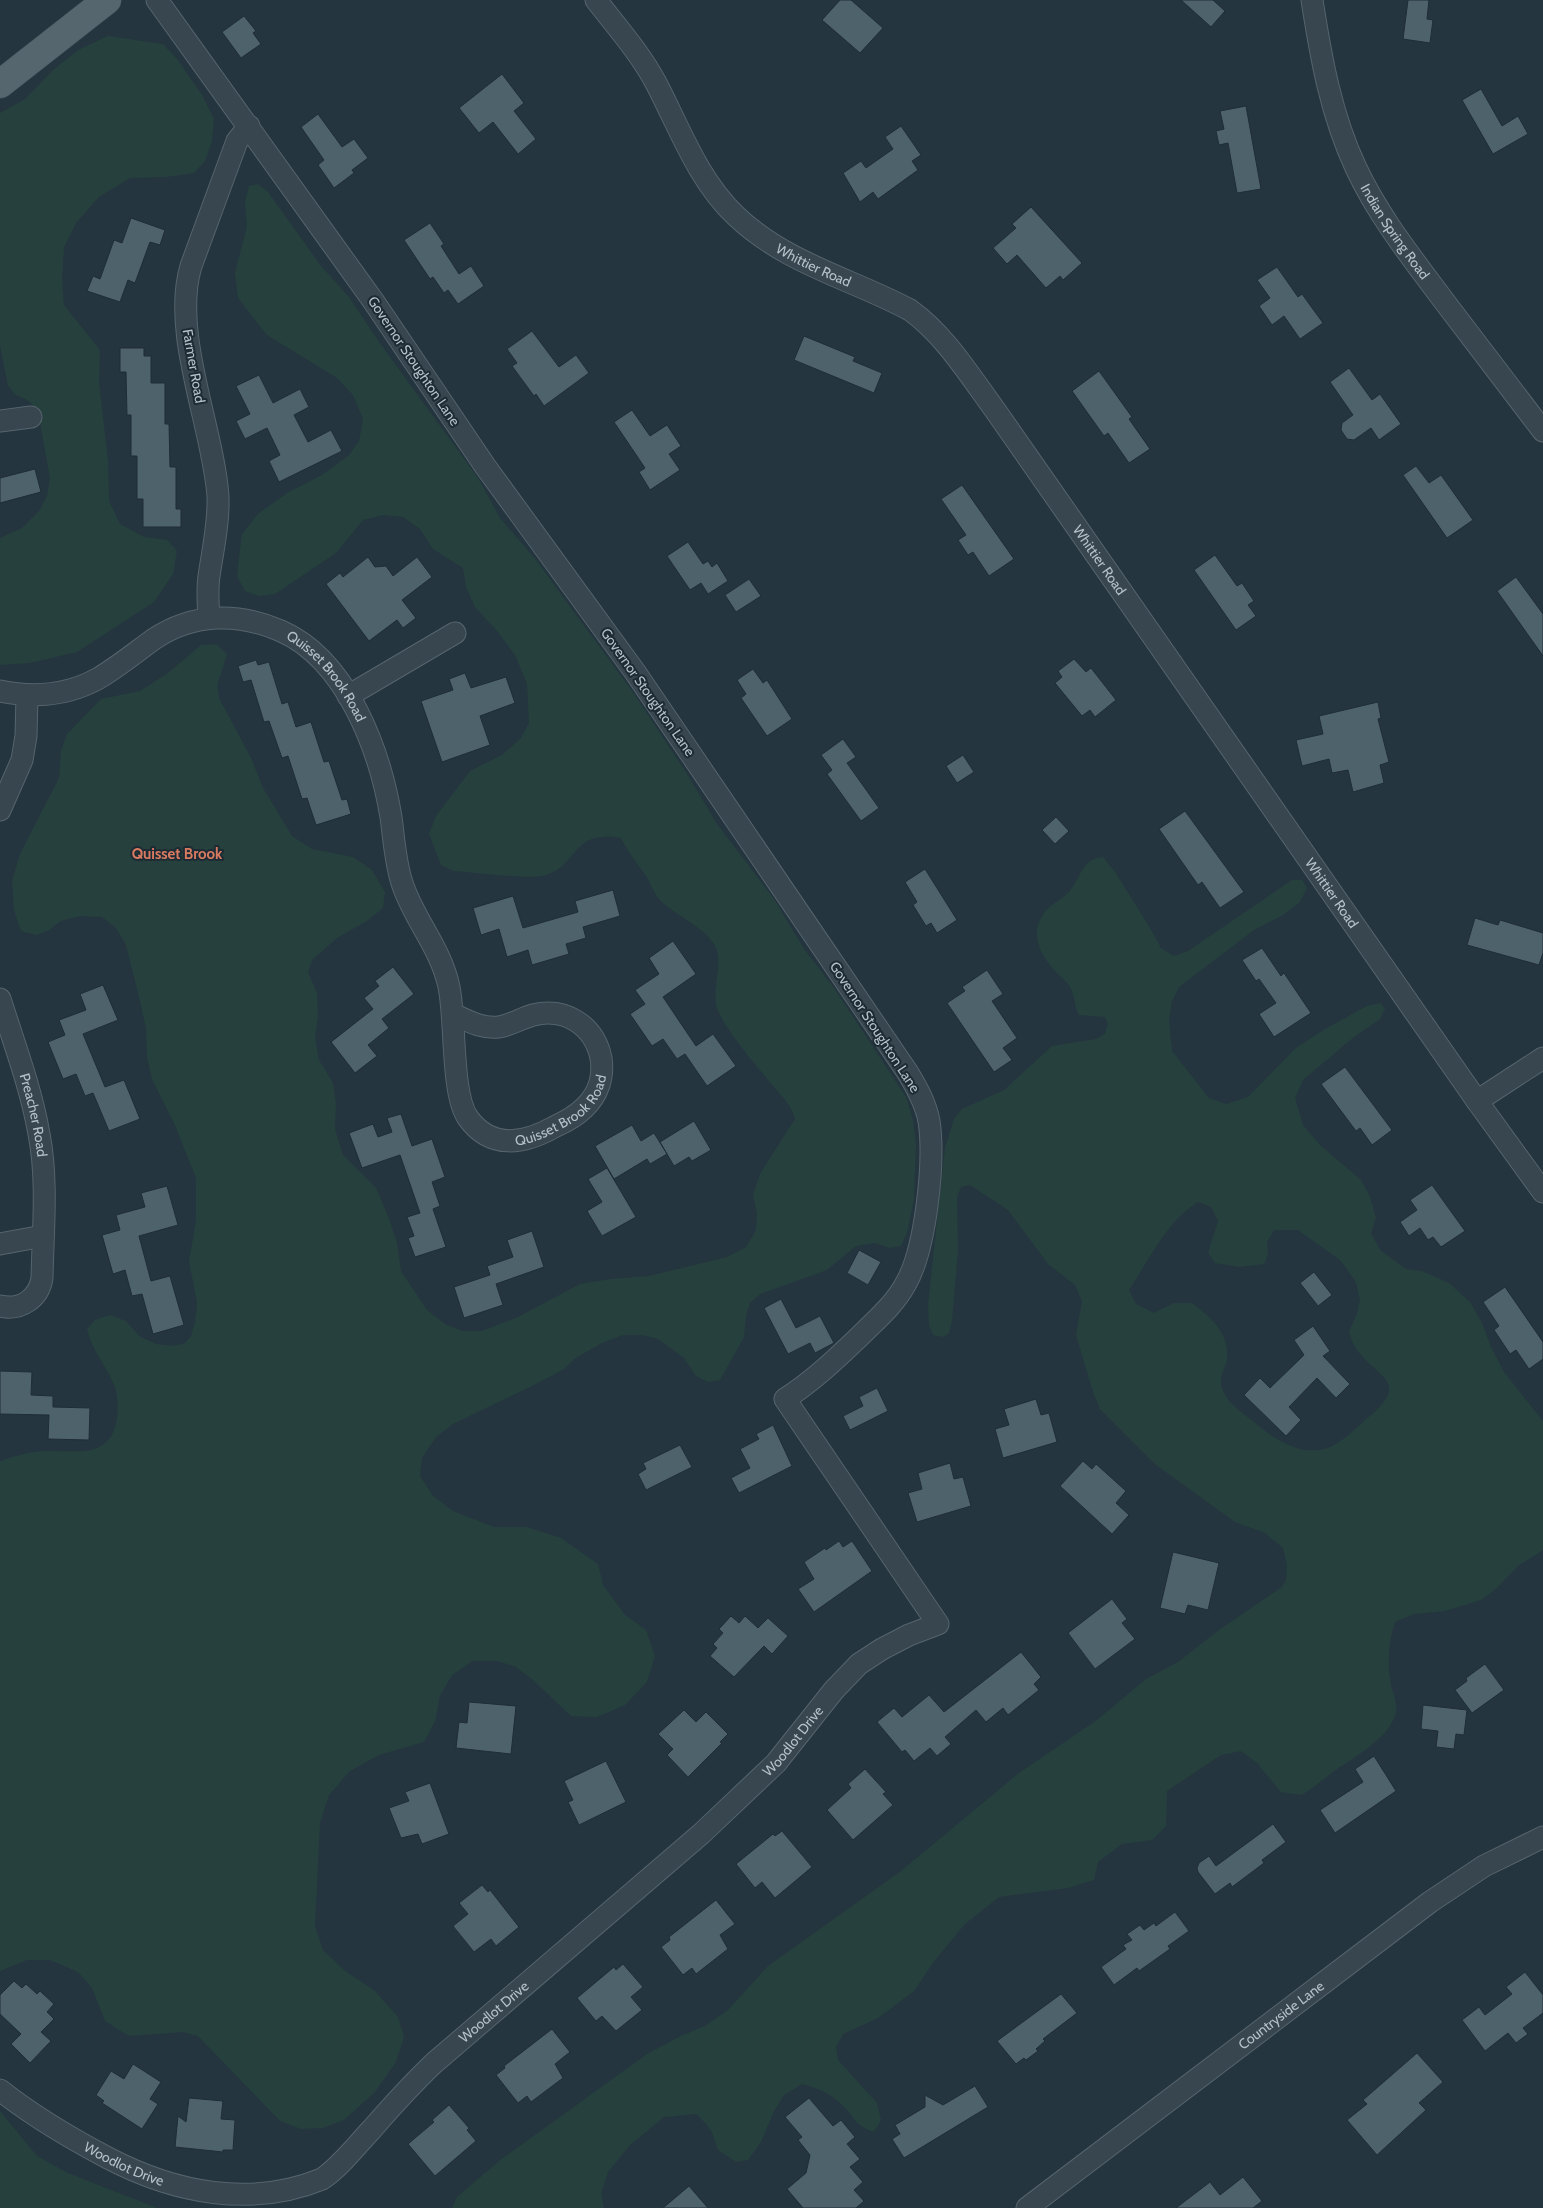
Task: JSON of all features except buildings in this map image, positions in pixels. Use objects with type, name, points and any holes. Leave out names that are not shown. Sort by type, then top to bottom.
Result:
[{"type":"main road","points":[[0,84],[107,0]]},
{"type":"street","name":"Governor Stoughton Lane","points":[[157,0],[249,126],[486,466],[634,672],[902,1065],[921,1097],[928,1120],[930,1165],[922,1228],[911,1274],[899,1295],[880,1316],[817,1377],[785,1399],[938,1624]]},
{"type":"street","name":"Whittier Road","points":[[596,0],[647,68],[691,156],[711,187],[736,217],[789,254],[910,310],[940,339],[1000,417],[1477,1101],[1543,1192]]},
{"type":"street","name":"Indian Spring Road","points":[[1312,0],[1322,63],[1333,107],[1348,148],[1366,188],[1400,244],[1543,431]]},
{"type":"street","name":"Farmer Road","points":[[209,618],[208,588],[217,525],[218,495],[188,335],[185,311],[186,286],[191,266],[237,141],[249,126]]},
{"type":"street","points":[[0,421],[31,417]]},
{"type":"street","name":"Quisset Brook Road","points":[[0,690],[27,696],[57,693],[86,684],[99,678],[169,630],[196,620],[209,618],[223,617],[251,621],[280,630],[315,653],[334,675],[348,696],[366,730],[378,763],[391,816],[402,883],[441,958],[449,984],[458,1088],[463,1109],[473,1124],[490,1136],[509,1142],[520,1141],[540,1135],[581,1111],[595,1095],[601,1078],[598,1048],[588,1031],[573,1018],[564,1014],[543,1013],[500,1027],[490,1027],[471,1023],[453,1014]]},
{"type":"street","points":[[348,696],[456,633]]},
{"type":"street","points":[[0,810],[22,760],[26,736],[27,696]]},
{"type":"street","name":"Preacher Road","points":[[0,999],[40,1134],[44,1183],[42,1278],[37,1293],[20,1306],[0,1306]]},
{"type":"street","points":[[1477,1101],[1543,1058]]},
{"type":"street","points":[[0,1244],[43,1236]]},
{"type":"street","name":"Woodlot Drive","points":[[0,2090],[35,2117],[75,2141],[129,2169],[186,2194],[219,2202],[245,2203],[278,2198],[305,2189],[337,2167],[407,2089],[434,2063],[694,1841],[760,1779],[791,1746],[834,1690],[859,1664],[909,1635],[938,1624]]},
{"type":"street","name":"Countryside Lane","points":[[1027,2208],[1430,1902],[1484,1866],[1543,1837]]},
{"type":"green space","points":[[108,36],[163,44],[177,59],[202,95],[214,119],[212,141],[205,161],[194,173],[166,177],[130,178],[99,197],[76,223],[64,247],[62,280],[64,305],[100,350],[99,382],[108,461],[109,501],[120,524],[144,537],[167,540],[177,551],[173,574],[154,602],[77,652],[30,663],[0,665],[0,538],[22,528],[39,511],[47,496],[50,478],[38,412],[29,401],[16,395],[8,386],[0,345],[0,113],[25,99],[52,71],[78,50]]},
{"type":"green space","points":[[258,184],[268,192],[321,266],[349,297],[379,342],[478,478],[500,518],[536,560],[632,691],[689,777],[717,824],[774,899],[804,949],[834,988],[906,1097],[913,1120],[916,1144],[914,1199],[907,1233],[901,1246],[890,1248],[874,1243],[856,1246],[827,1270],[760,1294],[750,1303],[746,1316],[744,1337],[720,1380],[708,1382],[696,1376],[684,1358],[658,1339],[642,1335],[623,1335],[602,1343],[574,1359],[564,1369],[532,1386],[453,1424],[436,1437],[422,1458],[420,1476],[433,1496],[453,1511],[494,1527],[527,1527],[561,1538],[598,1564],[603,1585],[625,1615],[646,1630],[655,1656],[647,1682],[625,1705],[597,1717],[571,1716],[533,1680],[516,1667],[498,1661],[473,1661],[452,1675],[440,1696],[435,1721],[424,1742],[379,1755],[350,1771],[329,1795],[320,1823],[315,1926],[323,1950],[345,1971],[374,1990],[398,2017],[404,2037],[396,2062],[375,2092],[344,2120],[323,2128],[301,2129],[280,2121],[198,2036],[183,2032],[129,2036],[105,2021],[92,1988],[78,1972],[50,1960],[27,1960],[0,1971],[0,1461],[22,1454],[44,1451],[90,1450],[99,1447],[107,1441],[113,1432],[117,1418],[117,1394],[112,1380],[92,1345],[87,1329],[95,1320],[110,1315],[126,1321],[139,1336],[156,1344],[173,1346],[185,1343],[191,1336],[197,1303],[189,1261],[196,1221],[196,1178],[174,1123],[152,1079],[147,1057],[146,1028],[126,945],[116,928],[102,917],[80,916],[61,921],[49,930],[36,935],[21,931],[14,910],[12,881],[20,854],[59,778],[61,751],[67,734],[101,699],[140,691],[168,673],[201,645],[216,644],[227,654],[217,686],[220,700],[251,758],[263,788],[292,836],[312,849],[353,857],[372,870],[385,892],[383,908],[367,921],[337,938],[312,960],[308,972],[317,993],[318,1016],[315,1038],[319,1060],[333,1083],[336,1104],[335,1129],[343,1155],[376,1188],[397,1243],[401,1271],[427,1310],[445,1324],[462,1331],[482,1331],[516,1318],[580,1284],[649,1276],[727,1257],[746,1247],[756,1230],[757,1214],[753,1195],[760,1174],[795,1119],[786,1101],[732,1034],[720,1016],[716,1001],[718,958],[714,944],[695,925],[673,911],[659,899],[621,838],[602,837],[592,839],[584,843],[560,868],[541,876],[530,877],[453,871],[441,865],[429,834],[436,816],[470,771],[502,755],[521,738],[529,723],[527,684],[515,655],[497,631],[475,607],[466,587],[463,568],[433,549],[420,529],[403,517],[383,515],[363,520],[336,553],[275,594],[259,596],[245,591],[237,576],[242,534],[258,514],[287,493],[322,475],[349,455],[359,441],[363,419],[353,395],[337,378],[267,335],[238,298],[235,273],[247,226],[245,202],[249,186]]},
{"type":"green space","points":[[1103,857],[1115,872],[1161,948],[1174,956],[1188,951],[1292,880],[1302,880],[1307,888],[1300,902],[1283,915],[1254,930],[1179,987],[1172,1001],[1169,1020],[1172,1051],[1209,1098],[1226,1104],[1248,1097],[1296,1048],[1325,1029],[1367,1006],[1381,1003],[1385,1009],[1380,1019],[1354,1037],[1303,1080],[1295,1098],[1303,1125],[1320,1145],[1361,1180],[1370,1197],[1376,1218],[1371,1233],[1380,1250],[1406,1269],[1422,1271],[1449,1283],[1470,1302],[1482,1323],[1491,1347],[1504,1372],[1543,1421],[1543,1550],[1518,1566],[1497,1588],[1481,1600],[1445,1611],[1414,1614],[1395,1622],[1390,1643],[1389,1665],[1396,1705],[1395,1716],[1390,1726],[1373,1744],[1302,1795],[1281,1792],[1257,1763],[1241,1751],[1221,1755],[1167,1791],[1166,1826],[1152,1840],[1122,1844],[1098,1862],[1094,1880],[1068,1888],[999,1897],[965,1924],[935,1960],[914,1991],[878,2018],[843,2034],[836,2047],[838,2060],[877,2103],[881,2120],[874,2132],[858,2123],[837,2100],[828,2094],[802,2084],[784,2095],[774,2111],[761,2142],[748,2160],[736,2162],[718,2150],[711,2130],[697,2114],[664,2117],[630,2145],[608,2172],[601,2193],[604,2208],[452,2208],[457,2197],[499,2161],[647,2054],[705,2026],[728,2010],[768,1966],[901,1871],[1019,1773],[1097,1720],[1146,1679],[1178,1662],[1219,1630],[1282,1587],[1286,1580],[1287,1565],[1283,1548],[1265,1533],[1235,1522],[1156,1465],[1100,1409],[1076,1335],[1082,1301],[1075,1285],[1048,1264],[1008,1210],[970,1185],[961,1187],[957,1197],[958,1251],[952,1321],[949,1333],[943,1337],[933,1335],[929,1325],[928,1305],[945,1148],[954,1119],[962,1109],[1004,1090],[1052,1046],[1096,1039],[1105,1034],[1108,1024],[1105,1017],[1079,1015],[1070,986],[1045,959],[1038,944],[1037,936],[1037,929],[1044,913],[1050,906],[1069,892],[1087,864]],"holes":[[[1198,1202],[1211,1207],[1218,1221],[1208,1253],[1215,1263],[1239,1267],[1264,1264],[1268,1255],[1267,1242],[1274,1230],[1298,1230],[1340,1260],[1356,1282],[1360,1300],[1357,1314],[1349,1331],[1350,1335],[1361,1355],[1385,1378],[1389,1385],[1388,1393],[1383,1403],[1336,1444],[1325,1449],[1314,1450],[1303,1450],[1292,1446],[1272,1436],[1233,1405],[1226,1397],[1221,1382],[1227,1357],[1225,1340],[1212,1320],[1192,1303],[1174,1303],[1154,1313],[1136,1304],[1129,1290],[1168,1230],[1187,1210]]]},
{"type":"green space","points":[[0,2111],[37,2156],[68,2173],[157,2208],[0,2208]]},
{"type":"district","name":"Quisset Brook","points":[[177,854]]}]
